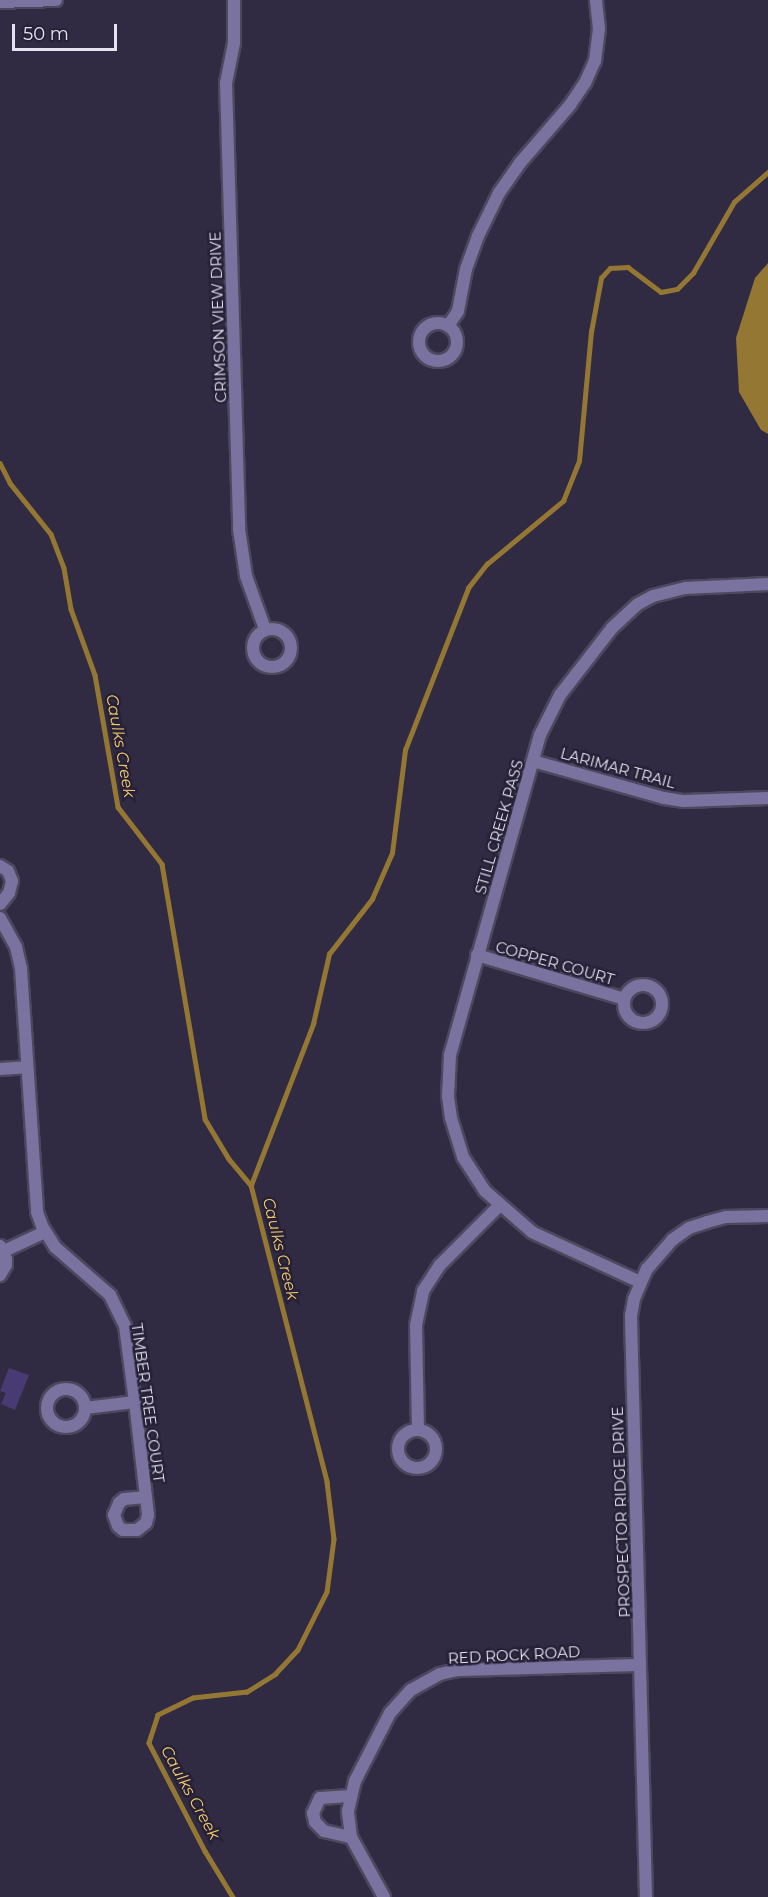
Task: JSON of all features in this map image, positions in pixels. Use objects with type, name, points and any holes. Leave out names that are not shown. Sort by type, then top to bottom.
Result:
[{"type":"street","points":[[0,2],[56,0]]},
{"type":"street","name":"CRIMSON VIEW DRIVE","points":[[234,0],[234,43],[226,83],[239,529],[246,576],[265,629]]},
{"type":"street","points":[[448,326],[458,311],[466,269],[478,236],[499,193],[520,163],[570,105],[596,61],[599,29],[596,0]]},
{"type":"street","name":"STILL CREEK PASS","points":[[640,1282],[532,1232],[485,1191],[463,1157],[451,1118],[448,1096],[450,1055],[533,761],[544,727],[560,695],[612,628],[638,604],[671,590],[768,584]]},
{"type":"street","name":"LARIMAR TRAIL","points":[[533,761],[664,798],[684,801],[768,798]]},
{"type":"street","points":[[0,866],[8,871],[12,881],[9,893],[0,904]]},
{"type":"street","name":"TIMBER TREE COURT","points":[[0,918],[16,947],[21,969],[37,1212],[45,1232],[55,1247],[104,1289],[119,1311],[125,1326],[146,1497]]},
{"type":"street","name":"COPPER COURT","points":[[477,955],[625,999]]},
{"type":"street","points":[[0,1069],[26,1067]]},
{"type":"street","points":[[418,1429],[416,1325],[423,1291],[440,1265],[500,1206]]},
{"type":"street","name":"PROSPECTOR RIDGE DRIVE","points":[[646,1897],[630,1333],[634,1299],[640,1282],[655,1257],[672,1240],[689,1228],[726,1217],[768,1216]]},
{"type":"street","points":[[0,1275],[6,1265],[2,1249],[45,1232]]},
{"type":"street","points":[[85,1408],[135,1402]]},
{"type":"street","name":"RED ROCK ROAD","points":[[384,1897],[351,1837],[348,1810],[350,1796],[390,1713],[405,1694],[426,1680],[458,1670],[640,1665]]},
{"type":"street","points":[[350,1796],[320,1798],[312,1813],[315,1822],[324,1831],[351,1837]]},
{"type":"shaded area","points":[[768,263],[768,434],[761,430],[739,392],[736,338],[755,278]]},
{"type":"building","points":[[9,1368],[29,1375],[15,1410],[1,1404],[6,1393],[0,1391]]},
{"type":"waterway","points":[[251,1185],[313,1024],[329,954],[372,899],[392,853],[405,750],[468,588],[487,564],[563,501],[579,461],[591,332],[601,278],[610,268],[628,267],[661,292],[677,289],[693,273],[734,202],[768,172]]},
{"type":"waterway","name":"Caulks Creek","points":[[0,463],[10,483],[51,534],[64,568],[71,609],[95,675],[118,807],[162,864],[205,1119],[229,1159],[251,1185],[327,1482],[334,1539],[327,1592],[298,1650],[276,1674],[247,1692],[193,1698],[158,1715],[149,1743],[205,1851],[233,1897]]}]
